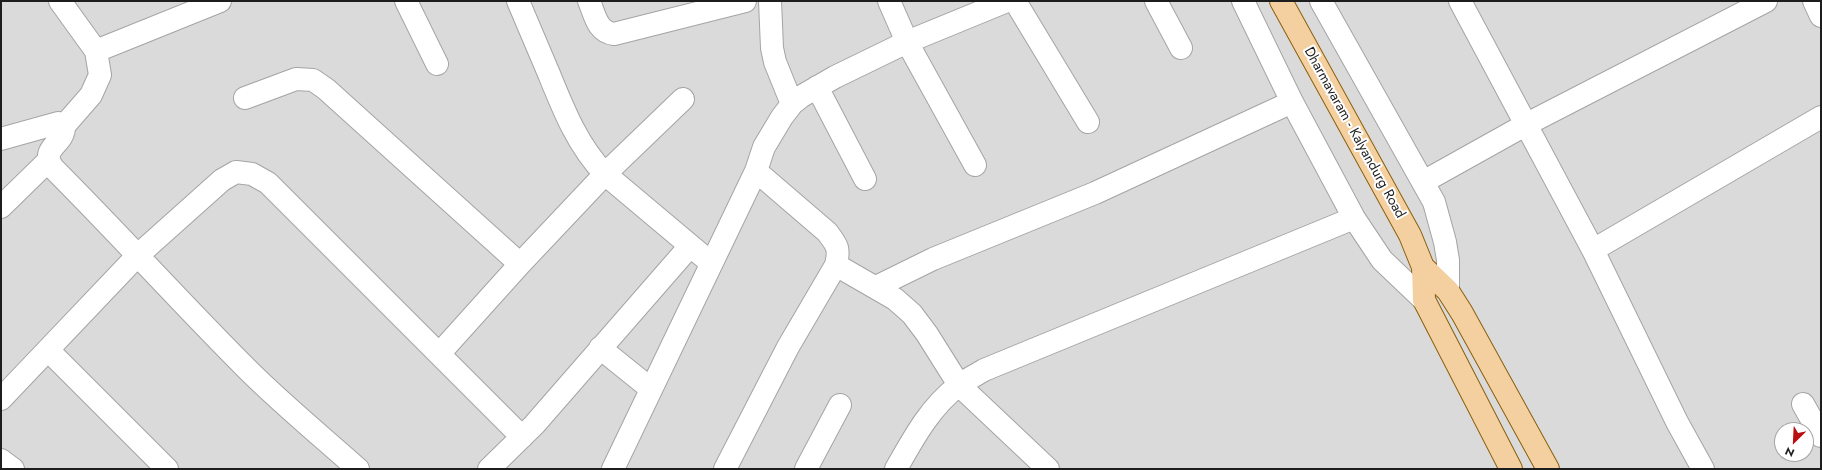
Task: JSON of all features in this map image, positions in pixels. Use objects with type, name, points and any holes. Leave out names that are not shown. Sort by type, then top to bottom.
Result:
[{"type":"main road","name":"Dharmavaram - Kalyandurg Road","points":[[1281,1],[1410,235],[1423,267],[1424,300],[1511,469]]},
{"type":"main road","name":"Dharmavaram - Kalyandurg Road","points":[[1423,267],[1448,291],[1462,313],[1548,469]]},
{"type":"street","points":[[60,1],[96,51],[100,75],[91,94],[64,126],[64,132],[48,153],[48,161],[53,168],[112,227],[137,256],[249,370],[358,469]]},
{"type":"street","points":[[96,51],[220,1]]},
{"type":"street","points":[[406,1],[437,64]]},
{"type":"street","points":[[518,1],[561,105],[577,138],[593,162],[711,263]]},
{"type":"street","points":[[589,1],[599,27],[605,33],[614,34],[744,1]]},
{"type":"street","points":[[770,1],[772,48],[775,62],[792,104]]},
{"type":"street","points":[[889,1],[908,42],[975,165]]},
{"type":"street","points":[[613,469],[756,171],[764,147],[792,104],[802,96],[835,77],[908,42],[1007,1]]},
{"type":"street","points":[[1015,1],[1088,122]]},
{"type":"street","points":[[1156,1],[1181,48]]},
{"type":"street","points":[[1243,1],[1292,102],[1354,218],[1382,260],[1424,300]]},
{"type":"street","points":[[1321,1],[1434,202],[1445,242],[1448,260],[1448,291]]},
{"type":"street","points":[[1423,182],[1527,124],[1766,1]]},
{"type":"street","points":[[1814,1],[1821,16]]},
{"type":"street","points":[[1465,2],[1593,250],[1677,422],[1703,469]]},
{"type":"street","points":[[245,98],[296,79],[313,80],[326,89],[520,264]]},
{"type":"street","points":[[817,88],[865,179]]},
{"type":"street","points":[[439,354],[520,264],[606,174],[683,99]]},
{"type":"street","points":[[876,287],[933,259],[1095,193],[1292,102]]},
{"type":"street","points":[[1593,250],[1821,116]]},
{"type":"street","points":[[1,139],[58,123],[64,126]]},
{"type":"street","points":[[1,207],[48,161]]},
{"type":"street","points":[[725,469],[788,348],[836,264],[839,252],[835,242],[827,232],[756,171]]},
{"type":"street","points":[[1,399],[137,256],[222,180],[236,172],[252,174],[268,184],[522,437]]},
{"type":"street","points":[[896,469],[928,416],[945,396],[959,385],[984,370],[1354,218]]},
{"type":"street","points":[[489,469],[522,437],[690,246]]},
{"type":"street","points":[[836,264],[895,299],[912,314],[927,334],[959,385],[1048,469]]},
{"type":"street","points":[[600,348],[651,389]]},
{"type":"street","points":[[48,350],[167,469]]},
{"type":"street","points":[[1803,404],[1821,436]]},
{"type":"street","points":[[806,469],[840,405]]},
{"type":"street","points":[[1,460],[13,469]]},
{"type":"shaded area","points":[[1,1],[1821,1],[1821,469],[1,469]]}]
